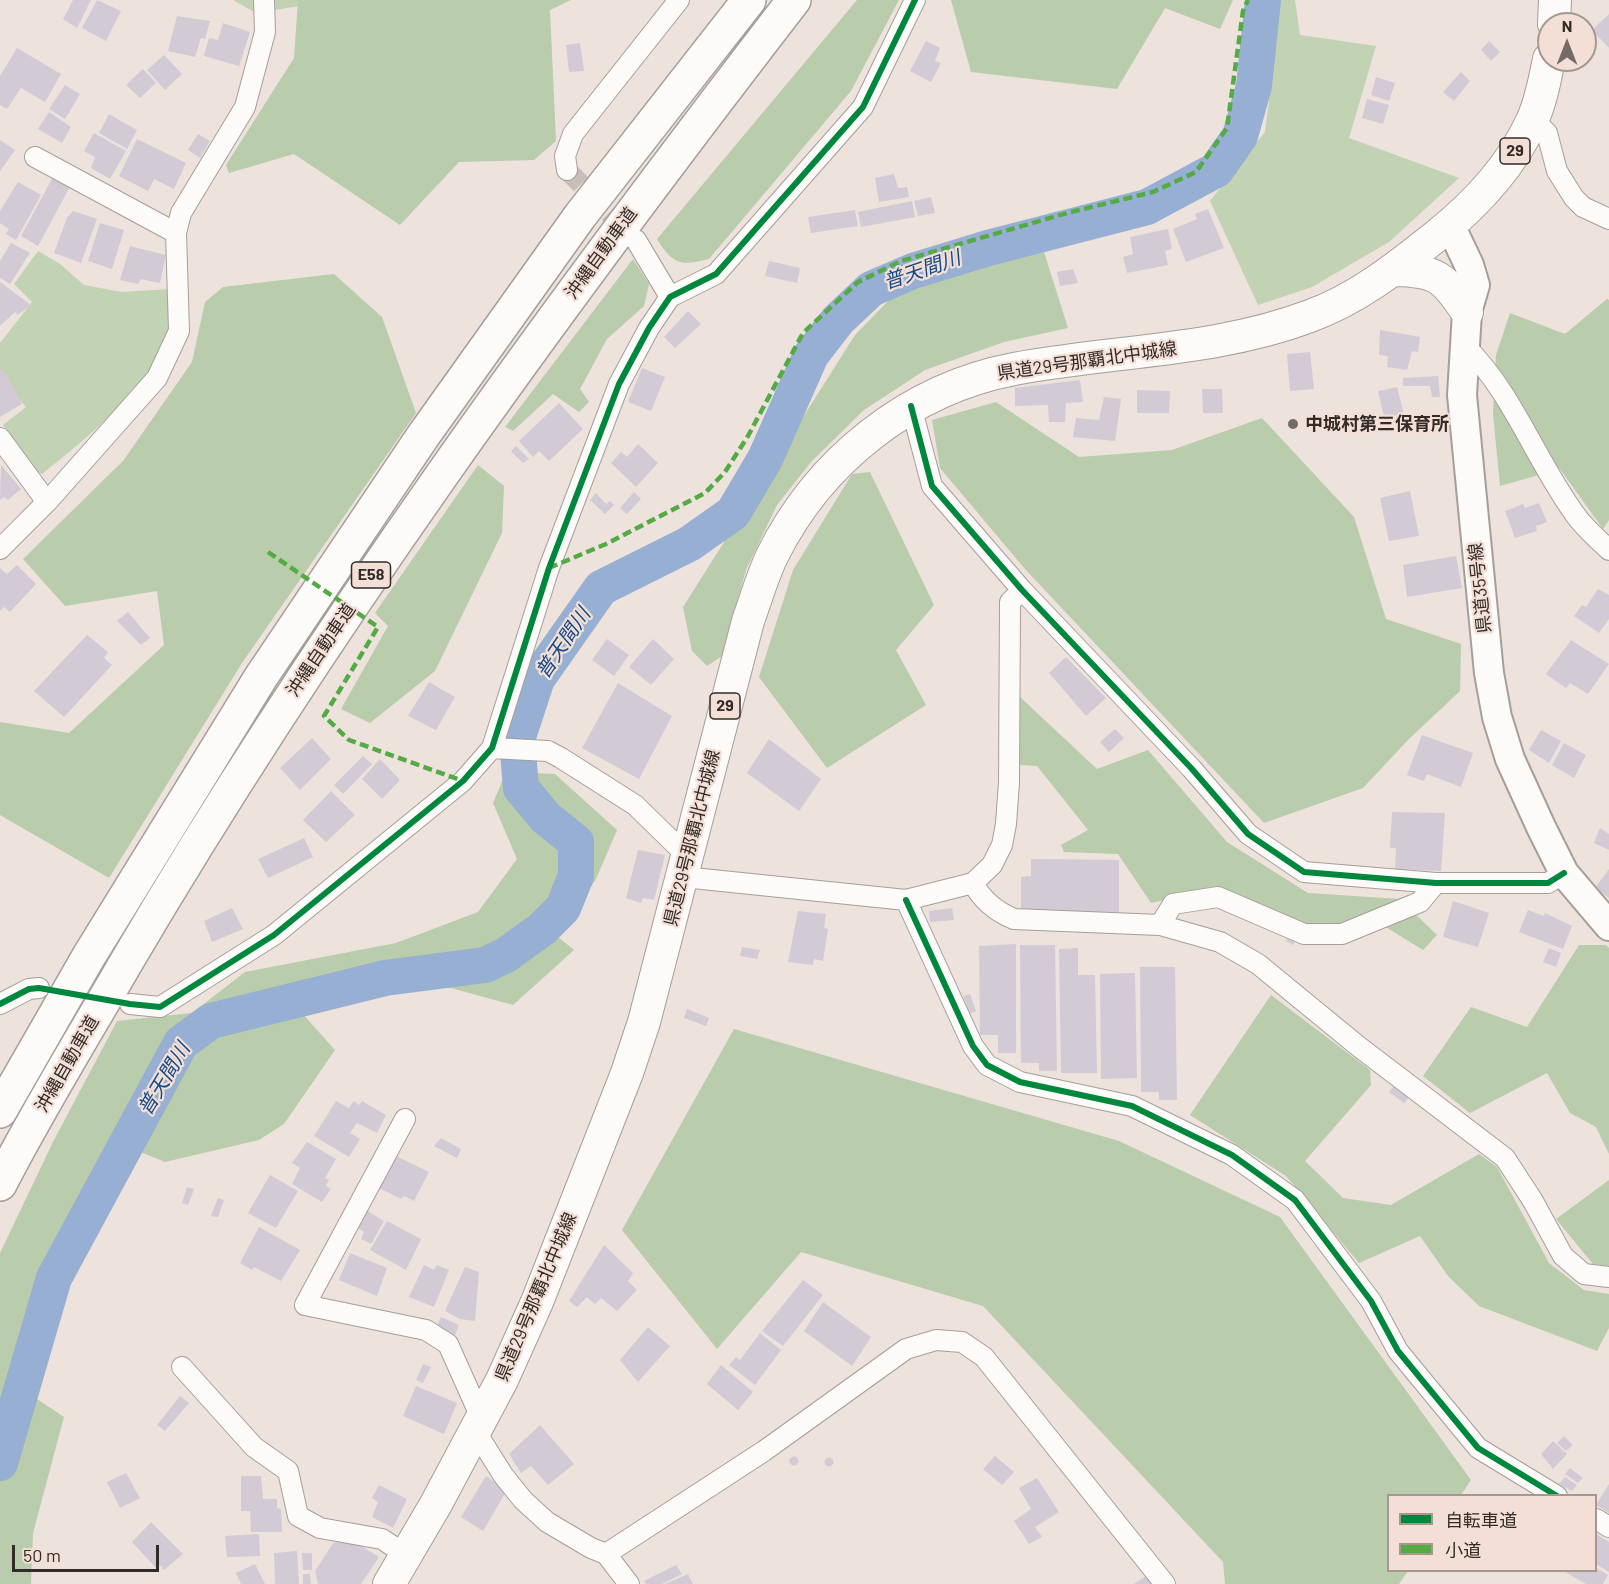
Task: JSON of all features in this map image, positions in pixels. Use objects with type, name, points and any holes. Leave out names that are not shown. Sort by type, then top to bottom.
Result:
[{"type":"highway","name":"沖縄自動車道","points":[[0,1112],[89,956],[274,658],[423,436],[580,216],[749,0]]},
{"type":"highway","name":"沖縄自動車道","points":[[0,1185],[25,1136],[180,870],[300,680],[440,475],[627,216],[794,0]]},
{"type":"main road","name":"県道29号那覇北中城線","points":[[389,1584],[479,1426],[537,1302],[627,1073],[644,1022],[686,865],[732,678],[770,558],[812,492],[853,449],[911,406],[970,381],[1014,369],[1198,346],[1256,333],[1335,305],[1395,270],[1450,225],[1492,183],[1515,152],[1533,119],[1546,72]]},
{"type":"main road","name":"県道35号線","points":[[1450,225],[1473,274],[1475,285],[1467,312],[1462,395],[1489,673],[1497,717],[1510,759],[1564,873],[1609,926]]},
{"type":"main road","points":[[1395,270],[1419,271],[1438,276],[1454,292],[1467,312]]},
{"type":"street","points":[[0,549],[47,502],[157,378],[179,331],[176,233],[181,213],[245,107],[265,32],[264,0]]},
{"type":"street","points":[[567,170],[565,156],[573,134],[679,0]]},
{"type":"street","points":[[130,1004],[160,1007],[274,935],[463,781],[493,748],[549,568],[618,384],[649,328],[670,297],[716,274],[862,107],[915,0]]},
{"type":"street","points":[[1533,119],[1547,133],[1557,171],[1574,198],[1583,207],[1609,219]]},
{"type":"street","points":[[35,157],[176,233]]},
{"type":"street","points":[[636,240],[670,297]]},
{"type":"street","points":[[1465,346],[1482,362],[1512,405],[1574,514],[1609,550]]},
{"type":"street","points":[[911,406],[932,486],[1022,590],[1192,770],[1248,834],[1304,872],[1436,883],[1548,883],[1564,873]]},
{"type":"street","points":[[0,438],[47,502]]},
{"type":"street","points":[[493,748],[548,752],[635,805],[677,846],[686,865],[906,900],[973,883],[992,865],[1002,845],[1006,824],[1009,782],[1010,602],[1022,590]]},
{"type":"street","points":[[973,883],[987,902],[1002,914],[1014,919],[1160,925],[1220,942],[1258,964],[1358,1046],[1505,1158],[1533,1201],[1563,1256],[1584,1274],[1609,1277]]},
{"type":"street","points":[[1160,925],[1173,904],[1218,897],[1304,934],[1342,934],[1420,902],[1436,883]]},
{"type":"street","points":[[906,900],[974,1046],[987,1065],[1020,1082],[1132,1106],[1232,1155],[1295,1200],[1371,1301],[1398,1351],[1478,1448],[1554,1494]]},
{"type":"street","points":[[0,1004],[29,989],[39,988]]},
{"type":"street","points":[[405,1119],[305,1305],[426,1330],[448,1344],[479,1426],[503,1475],[523,1500],[547,1521],[591,1548],[606,1554],[629,1584]]},
{"type":"street","points":[[606,1554],[764,1451],[906,1349],[936,1340],[962,1342],[984,1357],[1165,1584]]},
{"type":"street","points":[[182,1367],[254,1447],[288,1471],[298,1516],[320,1528],[382,1539],[406,1555]]},
{"type":"green space","points":[[233,0],[337,0],[256,13]]},
{"type":"green space","points":[[298,0],[571,0],[550,10],[556,141],[534,160],[459,162],[400,225],[294,154],[229,173],[226,165],[294,58]]},
{"type":"green space","points":[[857,0],[899,0],[851,91],[709,259],[684,263],[673,259],[657,239]]},
{"type":"green space","points":[[951,0],[1233,0],[1220,29],[1165,8],[1117,89],[971,72]]},
{"type":"green space","points":[[1281,0],[1295,0],[1300,35],[1376,46],[1349,138],[1459,178],[1389,242],[1312,287],[1258,305],[1210,201],[1265,132],[1273,69],[1276,10]]},
{"type":"green space","points":[[38,251],[60,264],[84,285],[122,292],[170,289],[167,335],[160,354],[148,373],[115,411],[42,474],[28,467],[3,425],[26,407],[0,377],[0,343],[32,302],[14,284]]},
{"type":"green space","points":[[1044,252],[1068,328],[1004,342],[925,370],[864,410],[811,462],[777,505],[746,570],[722,656],[707,666],[692,651],[683,607],[855,335],[891,298],[967,270]]},
{"type":"green space","points":[[633,259],[649,284],[644,306],[607,339],[580,389],[589,402],[579,412],[553,394],[513,431],[505,427]]},
{"type":"green space","points":[[334,274],[382,317],[416,413],[242,663],[109,878],[0,815],[0,722],[69,733],[164,645],[157,591],[65,606],[23,559],[123,461],[192,362],[205,302],[223,287]]},
{"type":"green space","points":[[1607,299],[1609,300],[1609,520],[1603,529],[1560,469],[1500,486],[1493,414],[1496,355],[1510,313],[1565,334]]},
{"type":"green space","points":[[996,402],[1079,457],[1172,450],[1262,418],[1354,517],[1386,619],[1461,644],[1460,691],[1409,739],[1363,788],[1264,823],[1025,569],[940,468],[932,420]]},
{"type":"green space","points":[[478,465],[504,486],[502,533],[435,671],[370,723],[341,709],[388,626],[375,613]]},
{"type":"green space","points":[[870,472],[934,605],[896,650],[926,705],[827,768],[759,677],[793,570],[852,474]]},
{"type":"green space","points":[[1020,697],[1097,769],[1148,750],[1227,842],[1308,893],[1400,899],[1437,935],[1423,950],[1384,926],[1304,928],[1216,888],[1151,903],[1118,854],[1064,852],[1061,845],[1088,830],[1037,766],[1020,765]]},
{"type":"green space","points":[[506,772],[555,774],[617,830],[596,879],[558,937],[574,950],[513,1005],[451,988],[312,987],[301,1012],[335,1050],[284,1124],[259,1140],[165,1162],[133,1149],[70,1261],[62,1299],[31,1395],[64,1417],[33,1533],[31,1584],[0,1584],[0,1253],[53,1142],[117,1021],[192,1013],[245,972],[396,943],[478,912],[517,859],[493,803]]},
{"type":"green space","points":[[1579,945],[1606,945],[1609,948],[1609,1154],[1596,1127],[1570,1113],[1547,1073],[1470,1113],[1423,1076],[1471,1007],[1527,1027]]},
{"type":"green space","points":[[1271,995],[1370,1070],[1371,1085],[1305,1161],[1343,1198],[1391,1205],[1479,1154],[1497,1167],[1549,1263],[1584,1290],[1609,1294],[1609,1328],[1597,1351],[1479,1306],[1448,1276],[1420,1236],[1359,1263],[1286,1176],[1190,1115]]},
{"type":"green space","points":[[734,1029],[1119,1141],[1280,1217],[1471,1480],[1462,1494],[1387,1494],[1387,1572],[1407,1572],[1399,1584],[1225,1584],[1223,1562],[983,1306],[801,1252],[717,1349],[622,1230]]},
{"type":"green space","points":[[1609,1180],[1609,1266],[1593,1264],[1556,1219]]},
{"type":"building","points":[[73,0],[91,0],[77,28],[63,19]]},
{"type":"building","points":[[97,0],[121,11],[106,41],[82,28]]},
{"type":"building","points":[[1609,14],[1609,48],[1597,35],[1597,25]]},
{"type":"building","points":[[177,16],[210,21],[205,39],[201,38],[195,57],[168,51]]},
{"type":"building","points":[[223,23],[250,32],[239,66],[204,56],[209,38],[218,40]]},
{"type":"building","points":[[926,41],[940,48],[935,61],[941,63],[931,82],[910,71]]},
{"type":"building","points":[[1489,41],[1500,52],[1491,61],[1481,50]]},
{"type":"building","points":[[580,43],[584,71],[569,72],[566,45]]},
{"type":"building","points":[[17,48],[61,74],[45,102],[21,88],[7,109],[0,105],[0,76]]},
{"type":"building","points":[[164,55],[182,74],[165,90],[147,70]]},
{"type":"building","points":[[143,69],[156,83],[140,98],[126,85]]},
{"type":"building","points":[[1461,72],[1470,81],[1454,101],[1443,92]]},
{"type":"building","points":[[1376,77],[1395,83],[1389,101],[1371,95]]},
{"type":"building","points":[[65,85],[80,94],[65,119],[49,109]]},
{"type":"building","points":[[1367,99],[1389,105],[1383,124],[1362,118]]},
{"type":"building","points":[[49,112],[71,127],[62,143],[38,129]]},
{"type":"building","points":[[109,114],[137,130],[127,149],[99,133]]},
{"type":"building","points":[[94,133],[126,151],[110,179],[91,168],[95,157],[84,151]]},
{"type":"building","points":[[198,134],[210,141],[200,158],[188,150]]},
{"type":"building","points":[[137,139],[186,163],[174,189],[154,179],[148,191],[119,176]]},
{"type":"building","points":[[0,140],[15,150],[0,171]]},
{"type":"building","points":[[894,174],[898,188],[907,187],[909,197],[879,202],[875,178]]},
{"type":"building","points":[[54,175],[72,183],[38,246],[21,236]]},
{"type":"building","points":[[18,182],[41,195],[16,240],[6,234],[9,229],[0,223],[0,211]]},
{"type":"building","points":[[931,197],[935,213],[918,216],[914,201]]},
{"type":"building","points":[[912,201],[915,217],[861,227],[858,212]]},
{"type":"building","points":[[1208,209],[1224,248],[1186,262],[1173,229],[1197,219],[1195,214]]},
{"type":"building","points":[[855,210],[858,226],[811,233],[808,217]]},
{"type":"building","points":[[73,211],[97,219],[81,263],[54,253],[67,218]]},
{"type":"building","points":[[100,223],[124,230],[112,269],[88,261]]},
{"type":"building","points":[[1168,229],[1172,249],[1165,251],[1168,265],[1127,273],[1123,257],[1133,254],[1130,237]]},
{"type":"building","points":[[11,243],[30,253],[10,284],[0,278],[0,261]]},
{"type":"building","points":[[130,246],[166,255],[160,283],[141,279],[138,284],[120,280]]},
{"type":"building","points":[[769,261],[800,268],[797,283],[765,276]]},
{"type":"building","points":[[1073,269],[1078,283],[1060,286],[1057,272]]},
{"type":"building","points":[[0,282],[31,305],[18,315],[15,312],[0,326]]},
{"type":"building","points":[[688,311],[701,324],[675,348],[664,337]]},
{"type":"building","points":[[1380,330],[1420,337],[1418,352],[1412,351],[1407,370],[1387,367],[1388,356],[1379,355]]},
{"type":"building","points":[[1310,352],[1314,389],[1290,391],[1287,354]]},
{"type":"building","points":[[642,368],[665,377],[651,411],[628,402]]},
{"type":"building","points":[[0,369],[7,375],[22,404],[0,417]]},
{"type":"building","points":[[1438,376],[1440,397],[1432,397],[1430,386],[1403,386],[1403,378]]},
{"type":"building","points":[[1080,380],[1083,402],[1066,403],[1065,422],[1049,422],[1048,405],[1015,406],[1015,388]]},
{"type":"building","points":[[1397,387],[1404,414],[1384,417],[1378,391]]},
{"type":"building","points":[[1202,389],[1222,389],[1223,413],[1203,413]]},
{"type":"building","points":[[1137,390],[1170,391],[1169,413],[1137,413]]},
{"type":"building","points":[[1104,397],[1121,399],[1115,441],[1073,437],[1076,418],[1099,420]]},
{"type":"building","points":[[559,403],[583,429],[549,461],[539,451],[533,457],[519,441]]},
{"type":"building","points":[[638,444],[658,463],[636,487],[611,463],[621,452],[627,457]]},
{"type":"building","points":[[516,446],[529,459],[523,463],[511,451]]},
{"type":"building","points":[[1,465],[21,489],[8,500],[4,497],[0,500]]},
{"type":"building","points":[[1410,491],[1419,536],[1389,541],[1380,498]]},
{"type":"building","points":[[634,492],[641,499],[627,514],[620,508]]},
{"type":"building","points":[[596,493],[606,504],[610,501],[614,505],[605,514],[590,500]]},
{"type":"building","points":[[1539,503],[1547,522],[1536,526],[1537,531],[1515,538],[1505,511],[1523,504],[1525,508]]},
{"type":"building","points":[[1456,556],[1462,588],[1407,597],[1403,565]]},
{"type":"building","points":[[17,565],[36,584],[10,612],[4,607],[0,611],[0,568],[7,574]]},
{"type":"building","points":[[1598,589],[1609,595],[1609,619],[1599,633],[1574,616],[1582,605],[1586,607]]},
{"type":"building","points":[[128,612],[150,638],[141,645],[117,621]]},
{"type":"building","points":[[87,635],[108,652],[104,658],[112,665],[64,717],[34,691]]},
{"type":"building","points":[[607,639],[629,655],[614,676],[592,660]]},
{"type":"building","points":[[653,639],[674,659],[651,685],[629,667]]},
{"type":"building","points":[[1571,640],[1609,664],[1588,694],[1570,683],[1566,688],[1546,674]]},
{"type":"building","points":[[1066,657],[1106,698],[1086,716],[1049,673]]},
{"type":"building","points":[[429,682],[455,697],[436,730],[408,716]]},
{"type":"building","points":[[618,683],[672,716],[639,779],[582,748]]},
{"type":"building","points":[[1115,729],[1124,738],[1109,752],[1100,742]]},
{"type":"building","points":[[1541,730],[1561,741],[1549,763],[1529,750]]},
{"type":"building","points":[[1422,735],[1473,753],[1461,787],[1427,774],[1424,781],[1407,775]]},
{"type":"building","points":[[312,738],[331,759],[300,790],[280,768]]},
{"type":"building","points":[[769,739],[821,779],[799,811],[747,773]]},
{"type":"building","points":[[1564,743],[1586,755],[1574,778],[1552,765]]},
{"type":"building","points":[[363,756],[372,764],[343,794],[334,785]]},
{"type":"building","points":[[380,759],[400,780],[382,799],[362,779]]},
{"type":"building","points":[[331,791],[355,815],[326,842],[303,820]]},
{"type":"building","points":[[1392,812],[1445,813],[1441,871],[1395,869],[1396,848],[1390,848]]},
{"type":"building","points":[[1600,828],[1609,834],[1609,850],[1594,843]]},
{"type":"building","points":[[304,838],[313,857],[268,878],[258,859]]},
{"type":"building","points":[[638,850],[665,855],[654,900],[643,898],[641,903],[626,898]]},
{"type":"building","points":[[1031,859],[1119,860],[1119,912],[1021,912],[1021,877],[1031,876]]},
{"type":"building","points":[[1609,869],[1609,898],[1595,888]]},
{"type":"building","points":[[1453,901],[1489,913],[1478,947],[1443,937]]},
{"type":"building","points":[[232,908],[243,929],[212,942],[204,921]]},
{"type":"building","points":[[952,908],[954,920],[930,922],[929,911]]},
{"type":"building","points":[[1528,910],[1544,916],[1545,913],[1572,926],[1563,949],[1519,932]]},
{"type":"building","points":[[798,911],[826,914],[824,928],[828,929],[823,961],[814,959],[813,965],[788,962]]},
{"type":"building","points":[[1290,932],[1297,936],[1293,945],[1286,941]]},
{"type":"building","points":[[1016,944],[1016,1053],[998,1053],[998,1035],[980,1035],[979,946]]},
{"type":"building","points":[[1020,945],[1055,945],[1057,1071],[1039,1071],[1039,1063],[1021,1063]]},
{"type":"building","points":[[742,947],[760,950],[757,959],[740,956]]},
{"type":"building","points":[[1078,948],[1078,975],[1095,975],[1097,1073],[1061,1073],[1059,949]]},
{"type":"building","points":[[1549,948],[1561,953],[1556,967],[1543,962]]},
{"type":"building","points":[[1140,967],[1175,967],[1177,1100],[1159,1100],[1159,1092],[1141,1092]]},
{"type":"building","points":[[1135,973],[1137,1078],[1101,1079],[1100,974]]},
{"type":"building","points":[[970,994],[976,1011],[970,1014],[963,996]]},
{"type":"building","points":[[687,1009],[709,1018],[706,1026],[684,1018]]},
{"type":"building","points":[[1395,1084],[1411,1095],[1404,1103],[1389,1092]]},
{"type":"building","points":[[336,1101],[349,1108],[354,1101],[359,1105],[362,1101],[386,1115],[377,1133],[357,1123],[350,1133],[360,1139],[349,1157],[314,1136]]},
{"type":"building","points":[[441,1138],[461,1149],[457,1158],[434,1146]]},
{"type":"building","points":[[307,1142],[336,1159],[325,1178],[329,1180],[326,1186],[331,1189],[322,1202],[292,1184],[300,1168],[292,1163]]},
{"type":"building","points":[[396,1156],[429,1172],[414,1201],[404,1196],[401,1199],[379,1188]]},
{"type":"building","points":[[270,1175],[298,1191],[276,1228],[248,1213]]},
{"type":"building","points":[[187,1187],[194,1189],[188,1205],[182,1203]]},
{"type":"building","points":[[218,1198],[224,1200],[218,1217],[211,1216]]},
{"type":"building","points":[[366,1210],[384,1221],[371,1244],[361,1239],[364,1232],[357,1227]]},
{"type":"building","points":[[387,1221],[421,1239],[406,1270],[370,1250]]},
{"type":"building","points":[[259,1227],[300,1250],[281,1281],[254,1267],[252,1270],[240,1263]]},
{"type":"building","points":[[604,1245],[633,1273],[628,1281],[637,1290],[617,1311],[601,1298],[595,1304],[587,1297],[577,1307],[569,1301]]},
{"type":"building","points":[[350,1253],[387,1268],[377,1296],[339,1280]]},
{"type":"building","points":[[424,1265],[434,1270],[437,1265],[449,1270],[434,1307],[409,1297]]},
{"type":"building","points":[[465,1267],[479,1272],[475,1321],[460,1319],[445,1311]]},
{"type":"building","points":[[803,1280],[823,1295],[783,1346],[762,1331]]},
{"type":"building","points":[[823,1302],[871,1337],[852,1366],[804,1331]]},
{"type":"building","points":[[441,1317],[459,1325],[453,1340],[434,1332]]},
{"type":"building","points":[[648,1327],[670,1346],[638,1382],[620,1360]]},
{"type":"building","points":[[760,1333],[781,1350],[755,1385],[729,1365],[736,1357],[740,1360]]},
{"type":"building","points":[[423,1364],[431,1367],[423,1383],[416,1380]]},
{"type":"building","points":[[721,1365],[753,1392],[738,1410],[707,1384]]},
{"type":"building","points":[[416,1386],[457,1403],[444,1434],[403,1416]]},
{"type":"building","points":[[180,1396],[189,1403],[165,1431],[157,1425]]},
{"type":"building","points":[[540,1425],[574,1464],[548,1485],[531,1466],[521,1473],[509,1454]]},
{"type":"building","points":[[1564,1436],[1573,1445],[1566,1451],[1557,1443]]},
{"type":"building","points":[[1553,1441],[1567,1454],[1553,1469],[1541,1454]]},
{"type":"building","points":[[995,1456],[1014,1472],[1002,1485],[983,1469]]},
{"type":"building","points":[[794,1457],[798,1461],[794,1465],[790,1461]]},
{"type":"building","points":[[829,1458],[833,1462],[829,1466],[825,1462]]},
{"type":"building","points":[[1570,1468],[1583,1478],[1578,1483],[1565,1474]]},
{"type":"building","points":[[126,1473],[140,1498],[120,1508],[107,1482]]},
{"type":"building","points":[[241,1476],[261,1476],[263,1499],[277,1499],[277,1508],[281,1509],[282,1532],[251,1532],[250,1511],[241,1511]]},
{"type":"building","points":[[486,1476],[507,1490],[483,1531],[461,1517]]},
{"type":"building","points":[[1565,1477],[1577,1485],[1572,1491],[1559,1484]]},
{"type":"building","points":[[1037,1478],[1059,1512],[1035,1527],[1042,1537],[1029,1544],[1014,1521],[1031,1509],[1019,1488]]},
{"type":"building","points":[[1609,1484],[1609,1513],[1597,1503]]},
{"type":"building","points":[[379,1485],[407,1499],[393,1528],[372,1517],[378,1502],[372,1498]]},
{"type":"building","points":[[151,1522],[183,1554],[164,1570],[160,1565],[156,1568],[132,1542]]},
{"type":"building","points":[[259,1534],[260,1556],[227,1557],[225,1536]]},
{"type":"building","points":[[1597,1535],[1609,1542],[1609,1572],[1597,1565]]},
{"type":"building","points":[[352,1540],[379,1557],[361,1584],[318,1584],[315,1571],[333,1543]]},
{"type":"building","points":[[297,1551],[299,1584],[275,1584],[274,1553]]},
{"type":"building","points":[[302,1553],[312,1553],[312,1570],[303,1570]]},
{"type":"building","points":[[255,1564],[265,1584],[241,1584],[236,1573]]},
{"type":"building","points":[[676,1565],[682,1574],[662,1584],[646,1584],[644,1581]]},
{"type":"building","points":[[1597,1569],[1608,1575],[1603,1584],[1586,1584],[1565,1572],[1597,1572]]},
{"type":"building","points":[[303,1574],[310,1574],[311,1584],[303,1584]]},
{"type":"building","points":[[688,1574],[693,1584],[665,1584]]},
{"type":"building","points":[[1149,1574],[1156,1584],[1134,1584]]},
{"type":"waterway","name":"普天間川","points":[[0,1463],[54,1278],[181,1043],[211,1021],[385,978],[485,965],[506,955],[542,929],[563,908],[576,876],[576,842],[546,818],[521,788],[517,740],[537,679],[601,588],[689,544],[733,513],[765,459],[811,355],[838,320],[871,289],[913,271],[988,248],[1147,207],[1216,170],[1240,136],[1254,86],[1263,0]]},
{"type":"tunnel","points":[[567,170],[628,232]]},
{"type":"marked path","points":[[549,568],[606,544],[705,493],[725,472],[748,436],[803,333],[858,282],[901,261],[1067,213],[1153,192],[1196,172],[1227,128],[1243,11],[1248,0]]},
{"type":"marked path","points":[[268,552],[378,627],[324,716],[349,740],[463,781]]},
{"type":"cycle path","points":[[0,1004],[29,989],[39,988],[160,1007],[274,935],[463,781],[492,748],[549,568],[619,384],[649,328],[670,297],[716,274],[863,107],[915,0]]},
{"type":"cycle path","points":[[911,406],[932,486],[1022,590],[1192,769],[1248,834],[1304,872],[1436,883],[1548,883],[1564,873]]},
{"type":"cycle path","points":[[906,900],[973,1046],[987,1065],[1020,1082],[1132,1106],[1232,1155],[1295,1200],[1371,1301],[1398,1351],[1478,1448],[1554,1494]]},
{"type":"place","name":"中城村第三保育所","points":[[1293,424]]}]
